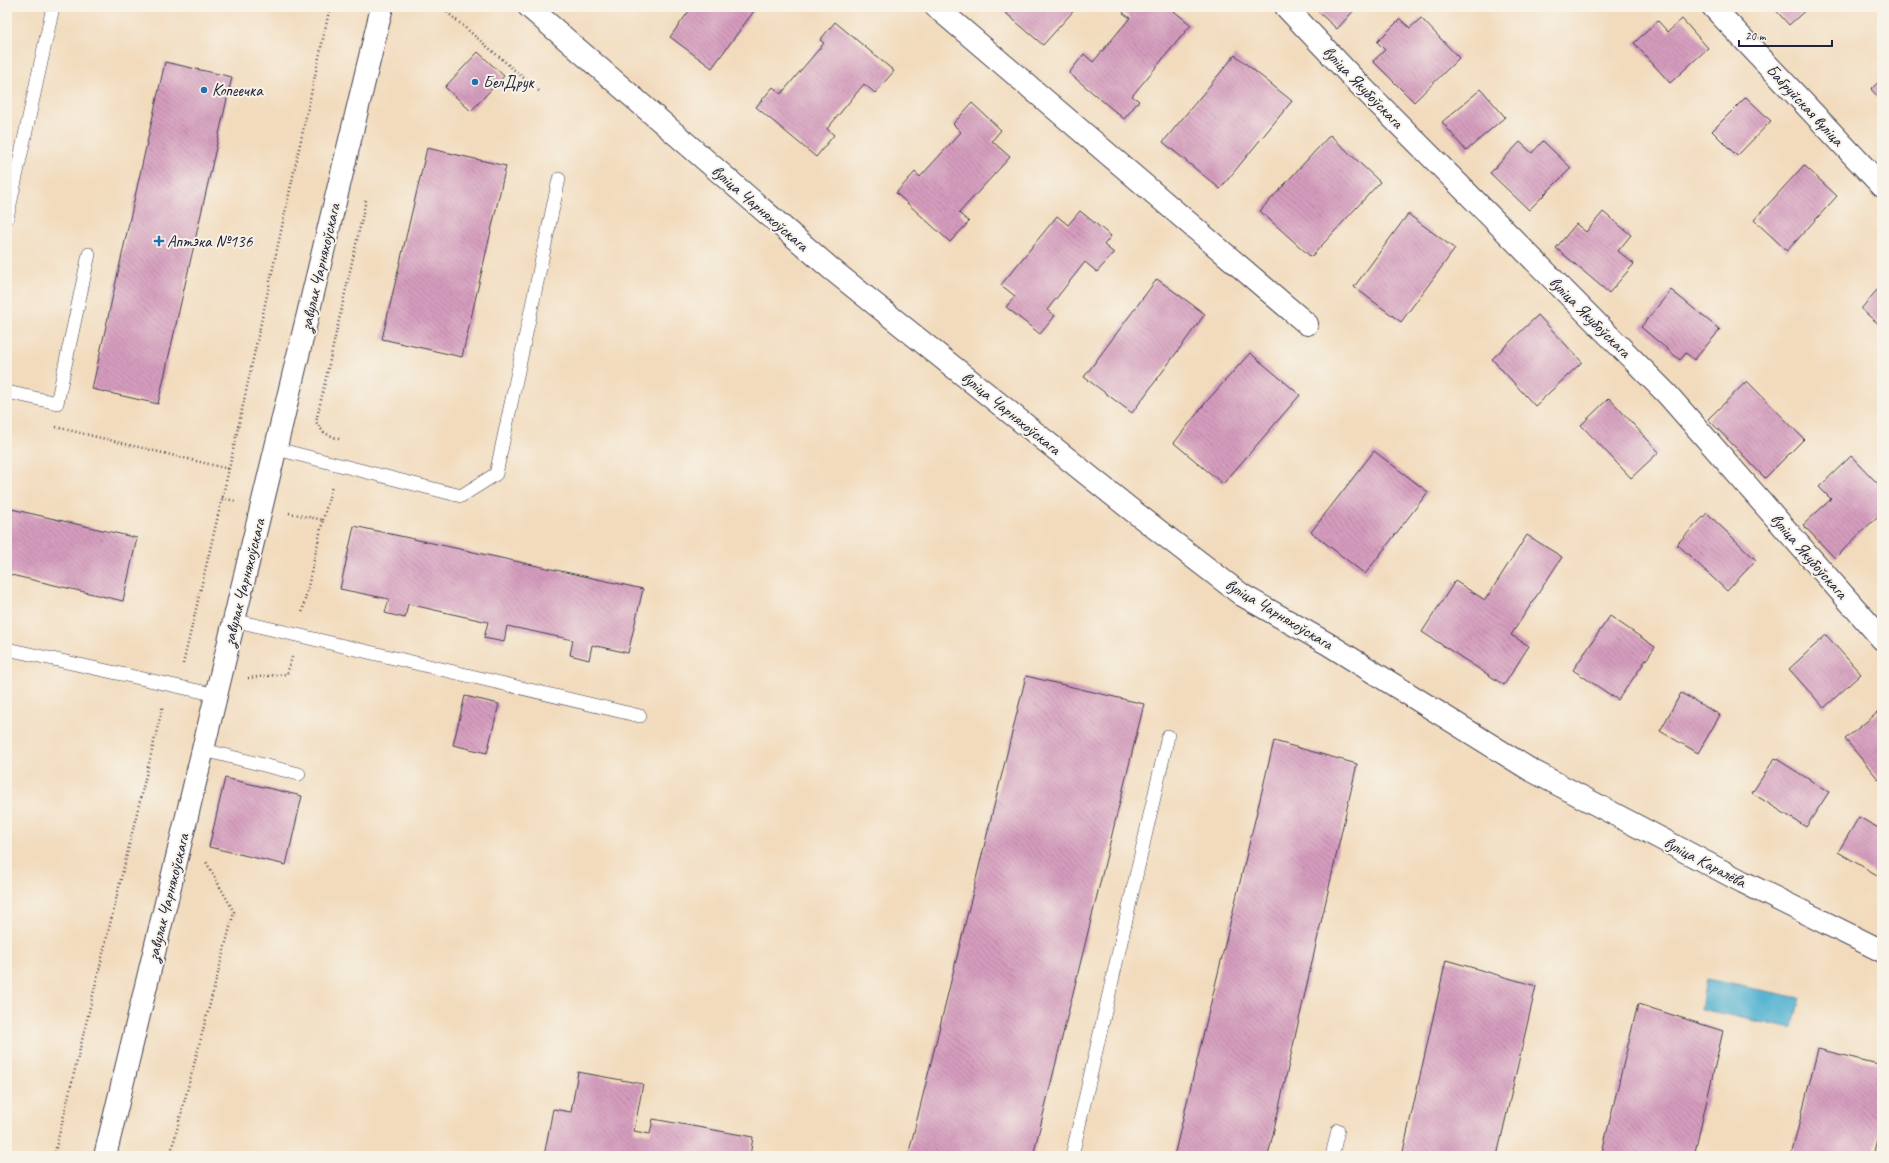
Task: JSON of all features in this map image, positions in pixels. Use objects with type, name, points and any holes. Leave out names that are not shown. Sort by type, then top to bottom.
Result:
[{"type":"street","name":"завулак Чарняхоўскага","points":[[105,1156],[204,750],[233,620],[277,449],[382,7]]},
{"type":"street","name":"вуліца Чарняхоўскага","points":[[529,7],[830,268],[1128,508],[1242,595],[1328,644],[1530,769]]},
{"type":"street","points":[[936,7],[1307,324]]},
{"type":"street","name":"вуліца Якубоўскага","points":[[1286,7],[1358,84],[1667,394],[1882,639]]},
{"type":"street","name":"Бабруйская вуліца","points":[[1713,7],[1882,186]]},
{"type":"street","name":"вуліца Каралёва","points":[[1530,769],[1743,882],[1882,951]]},
{"type":"lane","points":[[7,218],[53,7]]},
{"type":"lane","points":[[277,449],[461,496],[496,474],[559,179]]},
{"type":"lane","points":[[7,392],[57,403],[89,254]]},
{"type":"lane","points":[[233,620],[640,716]]},
{"type":"lane","points":[[7,649],[217,695]]},
{"type":"lane","points":[[1072,1156],[1168,736]]},
{"type":"lane","points":[[204,750],[298,774]]},
{"type":"lane","points":[[1332,1156],[1338,1130]]},
{"type":"path","points":[[54,1156],[167,685],[184,661],[229,469],[330,7]]},
{"type":"path","points":[[441,7],[539,91]]},
{"type":"path","points":[[243,678],[287,674],[298,635],[343,442],[324,432],[316,422],[366,199]]},
{"type":"path","points":[[53,426],[229,469]]},
{"type":"path","points":[[262,508],[324,520]]},
{"type":"path","points":[[170,1156],[234,912],[204,857]]},
{"type":"water","points":[[1706,979],[1800,998],[1792,1029],[1701,1009]]},
{"type":"building","points":[[692,7],[757,7],[712,68],[670,37]]},
{"type":"building","points":[[1003,7],[1077,7],[1043,45],[1001,9]]},
{"type":"building","points":[[1128,7],[1169,7],[1191,25],[1132,96],[1139,101],[1124,119],[1069,73],[1084,54],[1093,62],[1130,18],[1123,13]]},
{"type":"building","points":[[1313,7],[1357,7],[1337,29]]},
{"type":"building","points":[[1773,7],[1809,7],[1789,25]]},
{"type":"building","points":[[1421,18],[1459,58],[1414,102],[1373,61],[1385,50],[1377,42],[1400,19],[1410,28]]},
{"type":"building","points":[[1682,19],[1708,48],[1670,83],[1634,43],[1658,21],[1668,32]]},
{"type":"building","points":[[835,22],[894,71],[875,93],[864,84],[827,129],[834,135],[816,157],[756,107],[773,87],[781,94],[824,43],[820,40]]},
{"type":"building","name":"БелДрук","points":[[478,52],[504,76],[471,111],[445,87]]},
{"type":"building","points":[[1235,55],[1292,101],[1220,189],[1163,142]]},
{"type":"building","points":[[165,62],[232,77],[158,404],[92,389]]},
{"type":"building","points":[[1882,79],[1882,102],[1871,89]]},
{"type":"building","points":[[1481,89],[1505,117],[1466,151],[1442,122]]},
{"type":"building","points":[[1746,97],[1771,121],[1737,156],[1712,131]]},
{"type":"building","points":[[972,103],[1001,130],[992,141],[1010,157],[959,213],[969,222],[950,242],[896,193],[915,172],[920,177],[961,132],[953,124]]},
{"type":"building","points":[[1330,135],[1380,182],[1311,257],[1260,211]]},
{"type":"building","points":[[1543,141],[1571,168],[1529,210],[1490,173],[1520,142],[1532,153]]},
{"type":"building","points":[[427,148],[506,166],[462,357],[382,339]]},
{"type":"building","points":[[1804,165],[1837,196],[1787,251],[1754,220]]},
{"type":"building","points":[[1080,211],[1111,236],[1104,245],[1114,253],[1097,272],[1085,262],[1047,310],[1055,316],[1040,334],[1006,307],[1015,296],[1001,285],[1057,216],[1068,225]]},
{"type":"building","points":[[1603,212],[1631,235],[1618,251],[1634,264],[1609,293],[1556,248],[1576,224],[1586,232]]},
{"type":"building","points":[[1408,214],[1455,249],[1401,322],[1354,287]]},
{"type":"building","points":[[1157,279],[1205,314],[1132,413],[1084,377]]},
{"type":"building","points":[[1882,284],[1882,327],[1861,309]]},
{"type":"building","points":[[1671,290],[1720,330],[1694,360],[1686,353],[1680,360],[1641,327]]},
{"type":"building","points":[[1538,315],[1582,362],[1535,406],[1492,359]]},
{"type":"building","points":[[1250,353],[1300,395],[1223,484],[1174,443],[1206,402]]},
{"type":"building","points":[[1747,381],[1804,439],[1765,478],[1708,419]]},
{"type":"building","points":[[1609,398],[1659,452],[1631,478],[1581,425]]},
{"type":"building","points":[[1374,451],[1428,492],[1365,574],[1311,532]]},
{"type":"building","points":[[1851,456],[1882,488],[1882,512],[1835,558],[1803,525],[1831,499],[1819,487]]},
{"type":"building","points":[[7,508],[137,538],[123,601],[7,574]]},
{"type":"building","points":[[1707,513],[1756,560],[1727,591],[1677,544]]},
{"type":"building","points":[[354,526],[643,589],[628,653],[592,645],[589,660],[570,655],[573,640],[507,626],[504,642],[484,638],[488,622],[408,604],[405,618],[385,613],[389,599],[340,589]]},
{"type":"building","points":[[1527,535],[1562,557],[1511,635],[1529,646],[1504,685],[1422,632],[1455,581],[1485,600]]},
{"type":"building","points":[[1610,616],[1655,647],[1618,700],[1573,670]]},
{"type":"building","points":[[1826,635],[1861,674],[1824,708],[1789,669]]},
{"type":"building","points":[[1026,676],[1144,704],[1033,1156],[908,1156]]},
{"type":"building","points":[[1681,693],[1720,715],[1698,753],[1660,731]]},
{"type":"building","points":[[465,696],[499,704],[487,753],[453,745]]},
{"type":"building","points":[[1882,709],[1882,778],[1879,780],[1845,739]]},
{"type":"building","points":[[1274,741],[1357,764],[1268,1156],[1174,1156]]},
{"type":"building","points":[[1775,758],[1829,792],[1806,827],[1752,793]]},
{"type":"building","points":[[225,778],[302,796],[286,865],[209,847]]},
{"type":"building","points":[[1859,817],[1882,830],[1882,878],[1838,852]]},
{"type":"building","points":[[1446,960],[1536,986],[1497,1156],[1402,1156]]},
{"type":"building","points":[[1638,1004],[1723,1031],[1694,1156],[1601,1156]]},
{"type":"building","points":[[1818,1049],[1882,1065],[1882,1118],[1873,1156],[1791,1156]]},
{"type":"building","points":[[578,1072],[643,1084],[634,1131],[650,1134],[653,1119],[753,1137],[750,1156],[544,1156],[553,1109],[571,1112]]},
{"type":"place","name":"БелДрук","points":[[475,82]]},
{"type":"place","name":"Копеечка","points":[[204,90]]},
{"type":"place","name":"Аптэка №136","points":[[159,241]]}]
